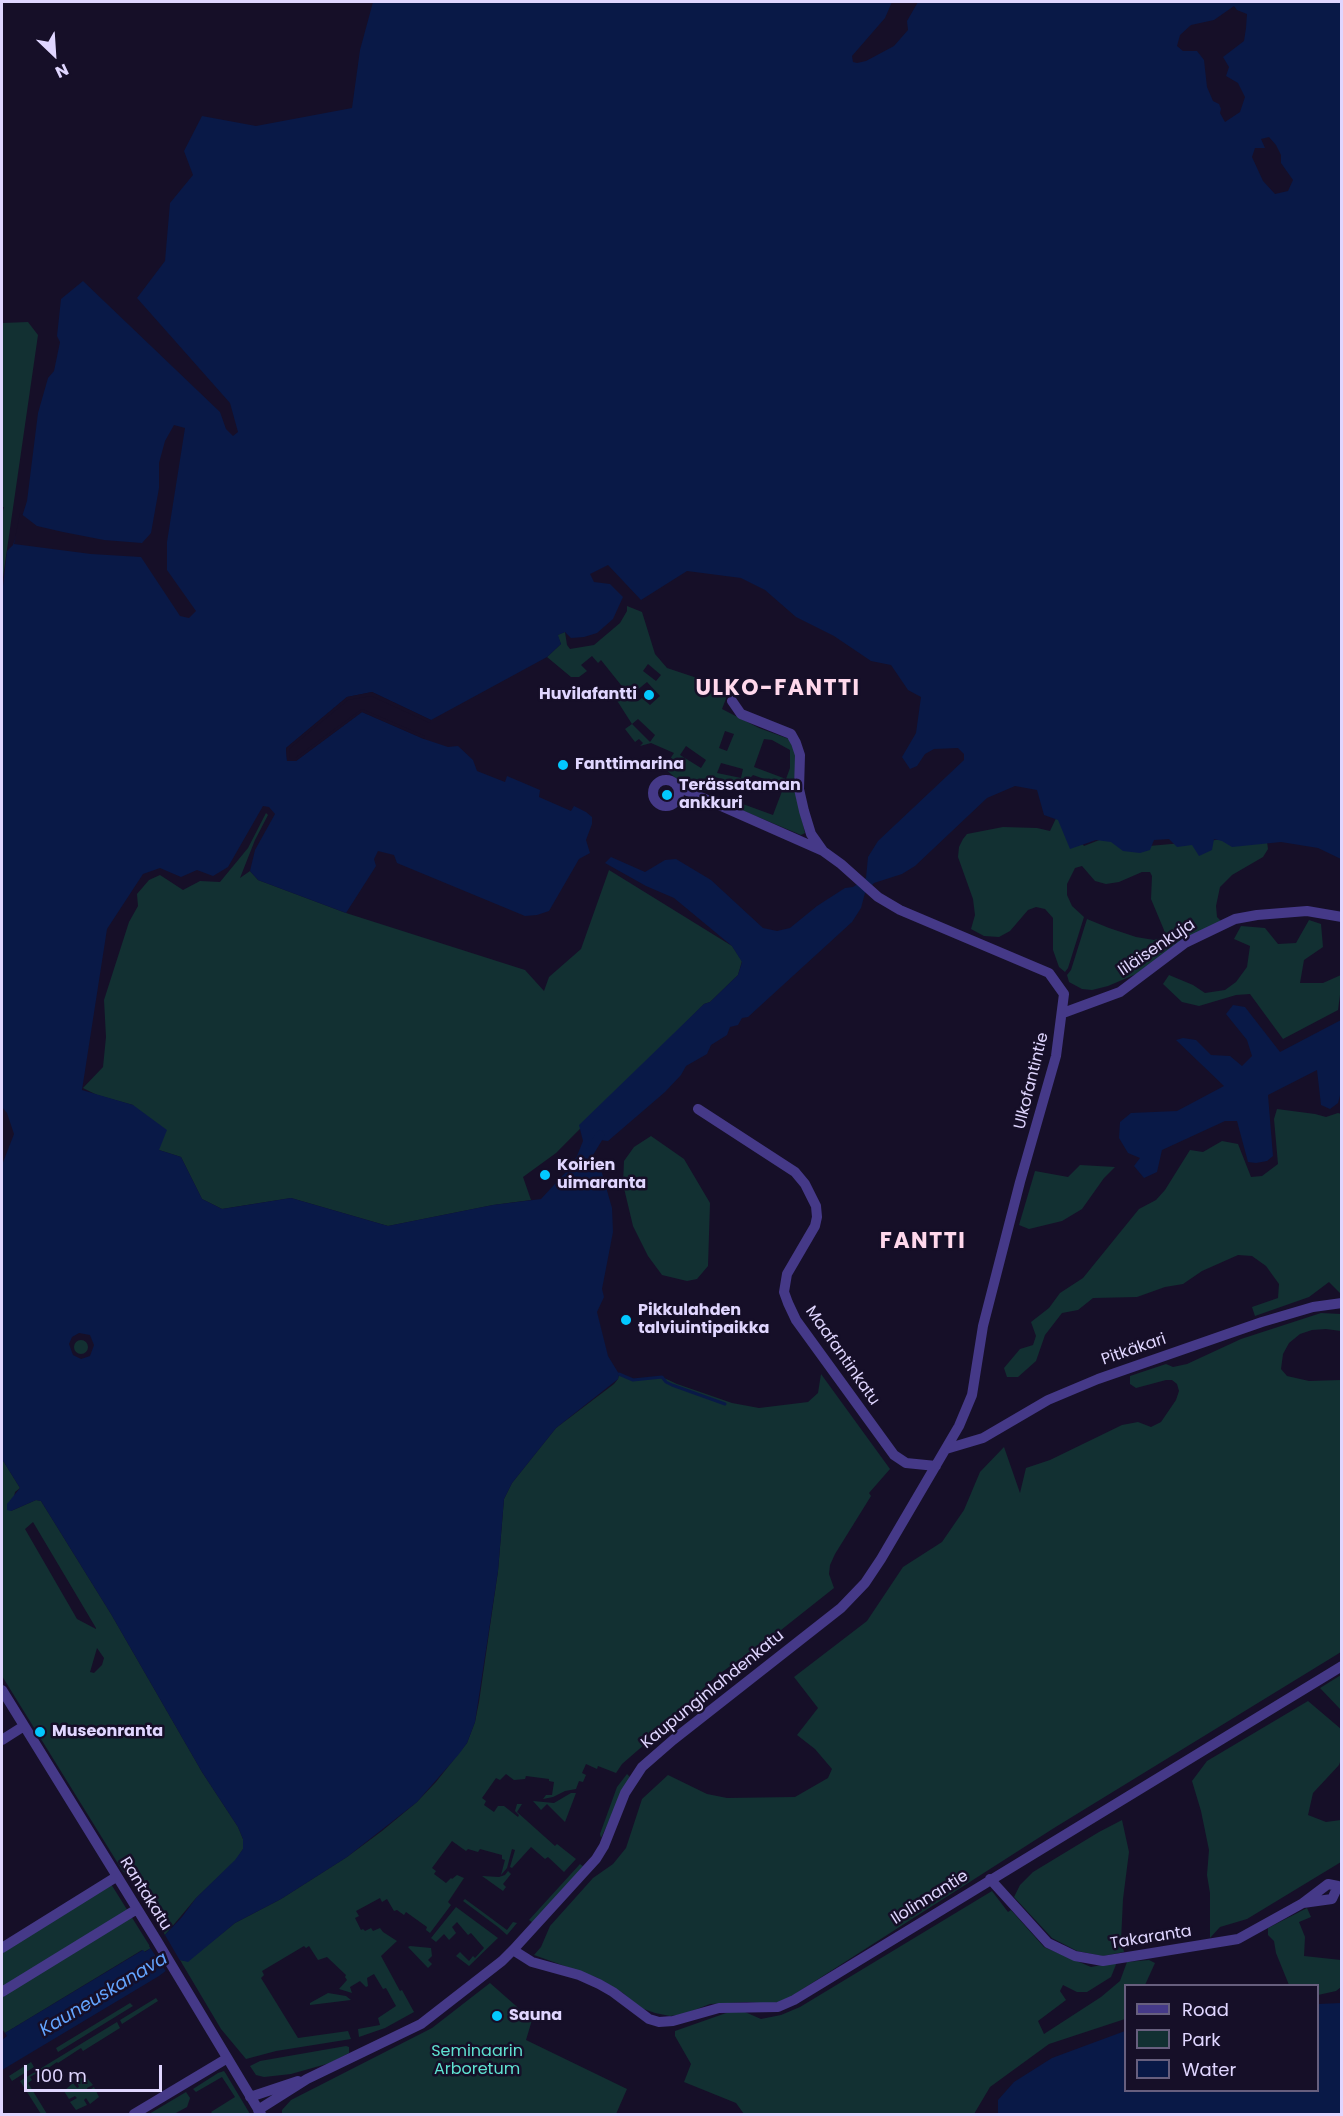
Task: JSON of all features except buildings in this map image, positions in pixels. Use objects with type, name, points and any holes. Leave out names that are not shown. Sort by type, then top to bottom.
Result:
[{"type":"street","points":[[732,701],[741,714],[791,734],[800,755],[799,789],[804,811],[811,834],[823,851]]},
{"type":"street","name":"Ulkofantintie","points":[[704,800],[693,799],[675,802],[668,806],[660,804],[654,797],[654,789],[663,780],[672,781],[678,787],[704,800],[732,810],[823,851],[878,897],[900,910],[1049,973],[1064,994],[1056,1056],[1020,1182],[983,1326],[972,1395],[959,1426],[936,1466]]},
{"type":"street","points":[[675,802],[679,795],[678,787]]},
{"type":"street","name":"Iiläisenkuja","points":[[1063,1013],[1120,992],[1185,943],[1235,919],[1307,911],[1341,917]]},
{"type":"street","name":"Maafantinkatu","points":[[698,1109],[795,1172],[805,1184],[816,1206],[817,1217],[815,1226],[787,1274],[784,1292],[788,1303],[796,1320],[894,1455],[906,1463],[936,1466]]},
{"type":"street","name":"Pitkäkari","points":[[946,1449],[983,1438],[1048,1400],[1098,1379],[1281,1316],[1313,1307],[1341,1304]]},
{"type":"street","name":"Kaupunginlahdenkatu","points":[[250,2097],[307,2079],[421,2024],[502,1961],[596,1859],[604,1846],[625,1793],[642,1767],[853,1597],[881,1559],[936,1466]]},
{"type":"street","name":"Ilolinnantie","points":[[513,1950],[532,1962],[579,1975],[599,1984],[614,1992],[649,2019],[658,2022],[673,2021],[719,2008],[778,2007],[794,2000],[1341,1666]]},
{"type":"street","name":"Rantakatu","points":[[2,1690],[260,2112]]},
{"type":"street","points":[[2,1740],[24,1726]]},
{"type":"street","points":[[2,1948],[116,1877]]},
{"type":"street","name":"Takaranta","points":[[990,1879],[1048,1943],[1075,1956],[1103,1961],[1238,1939],[1303,1903]]},
{"type":"street","points":[[2,1992],[137,1909]]},
{"type":"street","points":[[134,2115],[226,2059]]},
{"type":"street","name":"Kaupunginlahdenkatu","points":[[260,2112],[307,2079]]},
{"type":"green space","points":[[28,322],[38,335],[2,584],[2,514],[4,507],[2,507],[2,323]]},
{"type":"green space","points":[[627,606],[642,612],[655,654],[667,668],[709,682],[708,689],[727,696],[722,709],[759,728],[789,739],[797,757],[794,787],[805,833],[801,835],[739,809],[740,803],[773,815],[784,786],[753,775],[743,785],[711,776],[706,791],[695,789],[685,786],[664,768],[674,753],[651,743],[640,746],[643,743],[639,739],[635,742],[625,729],[632,724],[616,699],[623,692],[638,701],[642,698],[650,705],[660,696],[647,682],[636,691],[638,693],[636,695],[621,685],[601,660],[598,663],[592,656],[581,665],[587,671],[579,677],[571,677],[547,657],[561,644],[557,635],[565,632],[570,649],[594,645],[620,623],[627,611]],"holes":[[[648,664],[661,675],[656,681],[643,671]],[[638,719],[655,735],[650,742],[632,724]],[[725,731],[734,734],[727,751],[719,748]],[[764,739],[772,740],[790,750],[790,768],[786,779],[754,767]],[[686,746],[706,760],[701,768],[680,755]],[[721,763],[743,769],[741,778],[717,773]]]},
{"type":"green space","points":[[1046,809],[1065,811],[1074,816],[1079,840],[1084,846],[1107,837],[1123,845],[1138,847],[1238,838],[1267,842],[1268,849],[1263,857],[1232,875],[1220,887],[1216,906],[1217,917],[1222,922],[1192,936],[1148,969],[1108,986],[1092,990],[1082,989],[1069,982],[1067,975],[1071,970],[1087,919],[1136,937],[1154,940],[1163,937],[1164,930],[1151,899],[1152,876],[1150,872],[1142,872],[1119,882],[1106,884],[1095,881],[1082,866],[1075,868],[1067,884],[1067,895],[1072,906],[1084,917],[1065,972],[1059,967],[1053,950],[1053,918],[1045,909],[1036,907],[1028,910],[1010,931],[999,937],[984,936],[971,929],[975,915],[973,899],[958,857],[963,839],[967,834],[1003,827],[1037,828],[1050,831],[1058,814],[1050,814]]},
{"type":"green space","points":[[266,813],[268,815],[240,878],[250,871],[258,880],[346,913],[525,970],[544,991],[549,977],[581,949],[609,870],[732,946],[742,961],[738,975],[710,1002],[704,1004],[556,1153],[523,1177],[531,1200],[493,1205],[388,1226],[291,1198],[222,1209],[202,1199],[181,1157],[159,1150],[133,1105],[97,1095],[83,1088],[103,1067],[106,1037],[104,1000],[129,922],[138,906],[137,894],[149,880],[160,875],[183,890],[200,881],[220,882],[248,848]]},
{"type":"green space","points":[[1309,920],[1321,924],[1323,947],[1304,960],[1300,983],[1323,983],[1341,975],[1338,1010],[1283,1039],[1250,994],[1236,995],[1199,1006],[1182,1002],[1163,984],[1169,975],[1205,993],[1225,990],[1236,982],[1247,967],[1250,946],[1234,939],[1241,926],[1265,928],[1278,944],[1296,943]]},
{"type":"green space","points":[[1277,1109],[1326,1117],[1341,1114],[1341,1294],[1329,1282],[1309,1297],[1255,1316],[1252,1307],[1278,1298],[1279,1284],[1266,1266],[1252,1256],[1238,1255],[1202,1271],[1183,1284],[1165,1287],[1137,1297],[1093,1298],[1078,1310],[1062,1313],[1045,1335],[1036,1361],[1018,1377],[1007,1377],[1004,1368],[1020,1349],[1033,1345],[1036,1336],[1031,1322],[1049,1308],[1060,1293],[1083,1278],[1139,1209],[1156,1200],[1165,1190],[1190,1150],[1203,1152],[1222,1141],[1238,1144],[1251,1177],[1262,1176],[1278,1164],[1274,1119]]},
{"type":"green space","points":[[651,1136],[684,1159],[710,1203],[708,1266],[697,1279],[687,1281],[662,1275],[648,1256],[633,1226],[623,1184],[624,1161],[634,1147]]},
{"type":"green space","points":[[1080,1165],[1115,1167],[1104,1178],[1082,1209],[1062,1221],[1029,1229],[1019,1225],[1035,1171],[1068,1177]]},
{"type":"green space","points":[[1321,1313],[1341,1314],[1341,1331],[1312,1330],[1300,1334],[1289,1343],[1283,1354],[1281,1369],[1287,1376],[1309,1381],[1341,1380],[1341,1652],[1054,1828],[784,2001],[771,2004],[747,2002],[710,2004],[684,2014],[670,2016],[641,2008],[623,1993],[598,1978],[534,1955],[541,1947],[550,1926],[593,1878],[613,1864],[626,1848],[642,1799],[668,1775],[707,1794],[727,1798],[795,1797],[828,1778],[832,1769],[815,1749],[797,1735],[818,1708],[794,1677],[867,1621],[903,1567],[942,1542],[964,1510],[980,1472],[1004,1447],[1020,1493],[1026,1468],[1050,1460],[1122,1425],[1138,1422],[1151,1427],[1161,1422],[1176,1400],[1179,1391],[1177,1384],[1172,1380],[1166,1380],[1136,1388],[1130,1384],[1130,1376],[1166,1364],[1173,1367],[1187,1364],[1241,1339]]},
{"type":"green space","points":[[81,1340],[86,1342],[88,1347],[86,1352],[81,1354],[76,1352],[74,1347],[76,1342]]},
{"type":"green space","points":[[619,1374],[633,1380],[662,1377],[732,1403],[759,1408],[808,1402],[818,1393],[821,1374],[890,1469],[869,1493],[871,1496],[835,1554],[829,1574],[834,1588],[781,1630],[715,1677],[660,1731],[622,1764],[616,1773],[586,1764],[582,1773],[586,1775],[583,1782],[579,1781],[576,1789],[543,1799],[546,1795],[552,1795],[554,1782],[549,1779],[526,1776],[525,1779],[514,1780],[506,1774],[500,1780],[496,1778],[482,1798],[486,1801],[484,1805],[494,1812],[498,1806],[504,1806],[518,1817],[515,1811],[517,1804],[522,1804],[517,1812],[555,1846],[557,1844],[576,1859],[564,1872],[548,1857],[545,1859],[531,1847],[512,1868],[510,1867],[515,1850],[512,1849],[507,1868],[501,1875],[505,1860],[502,1859],[502,1855],[480,1849],[478,1852],[468,1849],[466,1851],[452,1841],[432,1868],[436,1871],[434,1874],[446,1883],[457,1875],[464,1878],[448,1902],[451,1905],[430,1933],[426,1930],[427,1927],[406,1912],[404,1915],[397,1910],[394,1911],[387,1899],[382,1902],[380,1898],[356,1911],[359,1916],[355,1918],[361,1930],[371,1928],[373,1931],[380,1928],[397,1941],[381,1956],[414,2012],[385,2028],[359,2037],[358,2029],[380,2025],[378,2018],[396,2006],[386,1988],[383,1989],[374,1974],[367,1978],[368,1986],[366,1987],[360,1981],[350,1987],[352,1993],[339,1989],[347,1980],[346,1975],[327,1957],[318,1960],[309,1946],[306,1948],[304,1946],[262,1971],[264,1975],[261,1978],[298,2038],[348,2031],[351,2039],[276,2051],[246,2059],[221,2029],[180,1960],[188,1961],[235,1923],[281,1899],[347,1857],[382,1831],[417,1802],[467,1743],[479,1702],[498,1571],[504,1499],[512,1483],[556,1428],[614,1384]]},
{"type":"green space","points":[[2,1459],[20,1488],[15,1492],[11,1511],[36,1500],[41,1501],[111,1614],[243,1839],[243,1849],[236,1860],[196,1898],[165,1935],[138,1889],[122,1870],[2,1676]],"holes":[[[33,1522],[96,1628],[96,1629],[77,1619],[25,1529]],[[97,1648],[104,1658],[102,1665],[94,1673],[90,1672]]]},
{"type":"green space","points":[[1341,1675],[1342,1709],[1340,1709],[1320,1688]]},
{"type":"green space","points":[[1308,1701],[1341,1729],[1339,1765],[1313,1793],[1308,1815],[1326,1822],[1341,1820],[1341,1862],[1247,1919],[1220,1927],[1210,1938],[1210,1893],[1207,1875],[1209,1850],[1192,1781],[1207,1761]]},
{"type":"green space","points":[[627,1774],[630,1777],[601,1838],[600,1834],[617,1787]]},
{"type":"green space","points":[[571,1793],[576,1793],[565,1822],[547,1804],[541,1810],[533,1801],[554,1803]]},
{"type":"green space","points":[[1122,1820],[1129,1852],[1123,1899],[1121,1941],[1124,1952],[1103,1956],[1077,1951],[1052,1938],[1014,1897],[1020,1885],[1033,1872]]},
{"type":"green space","points":[[580,1864],[584,1867],[533,1923],[529,1920]]},
{"type":"green space","points":[[508,1871],[511,1874],[503,1884],[506,1887],[503,1891],[482,1876],[499,1877]]},
{"type":"green space","points":[[111,1884],[151,1948],[144,1952],[142,1950],[5,2033],[2,2031],[2,1950]]},
{"type":"green space","points":[[992,1891],[1008,1912],[1011,1910],[1044,1947],[1091,1967],[1117,1962],[1111,1977],[1087,1992],[1077,1992],[1063,1985],[1060,1991],[1066,2000],[1038,2021],[1044,2034],[1101,1997],[1120,1981],[1127,1962],[1149,1960],[1155,1963],[1145,1984],[1124,1984],[1124,2019],[1049,2044],[990,2087],[974,2114],[744,2114],[736,2103],[684,2082],[691,2064],[675,2036],[675,2031],[729,2012],[745,2012],[761,2019],[781,2015],[800,2007]]},
{"type":"green space","points":[[465,1899],[507,1930],[513,1922],[517,1923],[507,1935],[463,1901]]},
{"type":"green space","points":[[456,1907],[498,1938],[469,1966],[456,1956],[460,1952],[469,1961],[484,1948],[457,1922],[452,1927],[456,1933],[449,1940],[444,1934],[436,1942],[431,1938]]},
{"type":"green space","points":[[1307,1908],[1311,1917],[1299,1922],[1305,1937],[1304,1956],[1341,1960],[1341,1987],[1336,1991],[1319,1995],[1319,1984],[1289,1984],[1276,1953],[1274,1941],[1268,1935],[1268,1928]]},
{"type":"green space","points":[[408,1947],[431,1948],[432,1956],[428,1960],[432,1964],[428,1968]]},
{"type":"green space","name":"Seminaarin Arboretum","points":[[490,1983],[532,2020],[526,2040],[627,2089],[616,2114],[282,2114],[282,2110],[291,2100],[432,2028]]},
{"type":"green space","points":[[328,1993],[346,1996],[351,2000],[310,2005]]},
{"type":"green space","points":[[156,1998],[158,2001],[122,2024],[120,2020]]},
{"type":"green space","points":[[130,2003],[133,2006],[58,2052],[56,2048]]},
{"type":"green space","points":[[117,2022],[120,2028],[83,2051],[81,2048],[30,2077],[32,2080],[28,2083],[47,2114],[41,2114],[20,2081]]},
{"type":"green space","points":[[349,2047],[349,2053],[330,2063],[291,2074],[264,2077],[256,2075],[250,2066],[260,2061]]},
{"type":"green space","points":[[31,2062],[34,2067],[12,2081],[9,2076]]},
{"type":"green space","points":[[224,2071],[250,2114],[213,2114],[211,2112],[235,2097],[222,2077],[196,2092],[193,2089]]},
{"type":"green space","points":[[83,2077],[93,2085],[87,2088],[88,2091],[94,2087],[99,2097],[90,2104],[86,2098],[84,2100],[87,2105],[76,2110],[70,2102],[77,2098],[75,2096],[69,2099],[64,2091],[73,2083],[77,2088],[79,2087],[77,2081]]},
{"type":"green space","points":[[186,2092],[190,2098],[187,2107],[174,2114],[149,2114]]},
{"type":"water","name":"Kauneuskanava","points":[[373,2],[892,2],[885,18],[852,56],[853,62],[857,63],[866,61],[894,46],[908,30],[907,21],[918,2],[1341,2],[1341,859],[1318,848],[1281,842],[1232,847],[1214,839],[1212,850],[1199,856],[1192,845],[1177,847],[1169,839],[1154,840],[1150,850],[1140,853],[1123,851],[1111,842],[1096,840],[1070,849],[1058,820],[1044,815],[1037,790],[1015,786],[987,798],[915,866],[902,874],[874,883],[865,893],[861,908],[852,922],[748,1017],[742,1018],[738,1025],[730,1027],[727,1035],[711,1045],[707,1054],[686,1066],[665,1092],[608,1141],[600,1140],[590,1148],[594,1161],[602,1173],[612,1208],[613,1232],[602,1289],[604,1297],[597,1312],[608,1356],[619,1374],[618,1379],[556,1428],[512,1483],[504,1499],[498,1571],[475,1722],[467,1743],[459,1754],[417,1802],[347,1857],[281,1899],[235,1923],[188,1962],[180,1960],[159,1976],[2,2070],[2,2040],[7,2036],[5,2033],[160,1942],[159,1939],[182,1917],[196,1898],[235,1860],[243,1849],[243,1839],[238,1827],[202,1772],[111,1614],[41,1501],[36,1500],[11,1511],[7,1510],[7,1504],[20,1488],[2,1459],[2,1165],[14,1134],[7,1113],[2,1107],[2,595],[7,551],[13,545],[27,501],[38,413],[48,378],[54,371],[60,342],[57,336],[61,299],[83,281],[220,412],[226,429],[233,436],[238,432],[230,403],[137,298],[165,261],[170,203],[193,175],[184,151],[202,116],[256,126],[352,108],[360,50]],"holes":[[[1234,6],[1237,10],[1247,14],[1244,41],[1223,57],[1229,67],[1226,76],[1238,83],[1245,97],[1240,112],[1225,122],[1220,113],[1219,104],[1213,101],[1207,87],[1204,60],[1197,51],[1183,51],[1177,46],[1180,35],[1191,25],[1214,20]],[[1269,137],[1276,145],[1281,155],[1281,163],[1293,180],[1288,191],[1275,194],[1263,181],[1252,157],[1255,148],[1265,148],[1261,139]],[[608,565],[641,600],[687,571],[741,578],[765,590],[796,617],[834,636],[871,661],[891,665],[908,690],[921,697],[916,733],[902,757],[910,769],[917,766],[925,754],[934,749],[958,748],[964,754],[964,760],[878,841],[868,857],[866,878],[817,906],[790,928],[777,931],[763,928],[711,880],[676,859],[665,860],[645,872],[611,857],[605,863],[646,886],[674,898],[732,946],[742,962],[738,975],[710,1002],[704,1004],[579,1125],[583,1141],[577,1156],[566,1172],[541,1199],[493,1205],[388,1226],[291,1198],[222,1209],[202,1199],[181,1157],[159,1150],[167,1130],[133,1105],[82,1090],[107,929],[143,874],[160,868],[181,877],[197,870],[213,876],[228,867],[263,806],[269,807],[275,814],[255,850],[250,871],[258,880],[346,913],[376,866],[374,859],[378,851],[394,855],[397,863],[525,916],[549,911],[579,859],[590,853],[586,840],[592,817],[586,812],[574,806],[571,811],[539,797],[540,790],[507,776],[505,782],[477,771],[473,760],[458,746],[448,747],[424,739],[362,712],[296,761],[287,760],[286,748],[347,697],[372,692],[431,720],[547,657],[561,644],[558,635],[565,632],[571,638],[597,633],[613,619],[623,597],[610,584],[594,582],[590,574]],[[79,1333],[90,1335],[94,1345],[90,1356],[81,1359],[73,1355],[69,1344],[72,1337]]]},
{"type":"water","points":[[1233,1005],[1245,1007],[1280,1052],[1341,1020],[1342,1088],[1338,1103],[1330,1109],[1321,1105],[1317,1070],[1268,1095],[1273,1156],[1267,1161],[1248,1162],[1237,1121],[1225,1121],[1162,1150],[1157,1172],[1144,1178],[1134,1166],[1140,1158],[1128,1153],[1119,1138],[1120,1122],[1131,1113],[1177,1111],[1224,1086],[1176,1040],[1183,1038],[1196,1040],[1211,1055],[1230,1056],[1242,1066],[1252,1056],[1247,1040],[1226,1014]]},
{"type":"water","points":[[1341,2003],[1341,2114],[998,2114],[998,2100],[1014,2082],[1052,2058],[1124,2031],[1124,2092],[1319,2092],[1319,2004]]},
{"type":"pier","points":[[174,425],[185,428],[167,542],[167,570],[196,611],[189,618],[180,616],[141,557],[91,554],[14,544],[20,513],[37,526],[104,540],[142,543],[151,533],[159,488],[159,463],[165,441]]},
{"type":"pier","points":[[372,692],[431,720],[430,723],[371,696],[348,700],[289,749],[290,758],[295,758],[362,709],[425,736],[424,739],[362,712],[296,761],[287,761],[286,748],[347,697]]},
{"type":"pier","points":[[165,1935],[182,1964],[167,1973],[149,1946]]},
{"type":"waterway","points":[[586,1158],[600,1135]]},
{"type":"waterway","points":[[619,1374],[633,1380],[662,1377],[672,1385],[725,1404]]},
{"type":"place","name":"Huvilafantti","points":[[649,695]]},
{"type":"place","name":"Fanttimarina","points":[[563,765]]},
{"type":"place","name":"Terässataman ankkuri","points":[[667,795]]},
{"type":"place","name":"Koirien uimaranta","points":[[545,1175]]},
{"type":"place","name":"Pikkulahden talviuintipaikka","points":[[626,1320]]},
{"type":"place","name":"Museonranta","points":[[40,1732]]},
{"type":"place","name":"Sauna","points":[[497,2016]]},
{"type":"district","name":"ULKO-FANTTI","points":[[778,689]]},
{"type":"district","name":"FANTTI","points":[[923,1242]]}]
